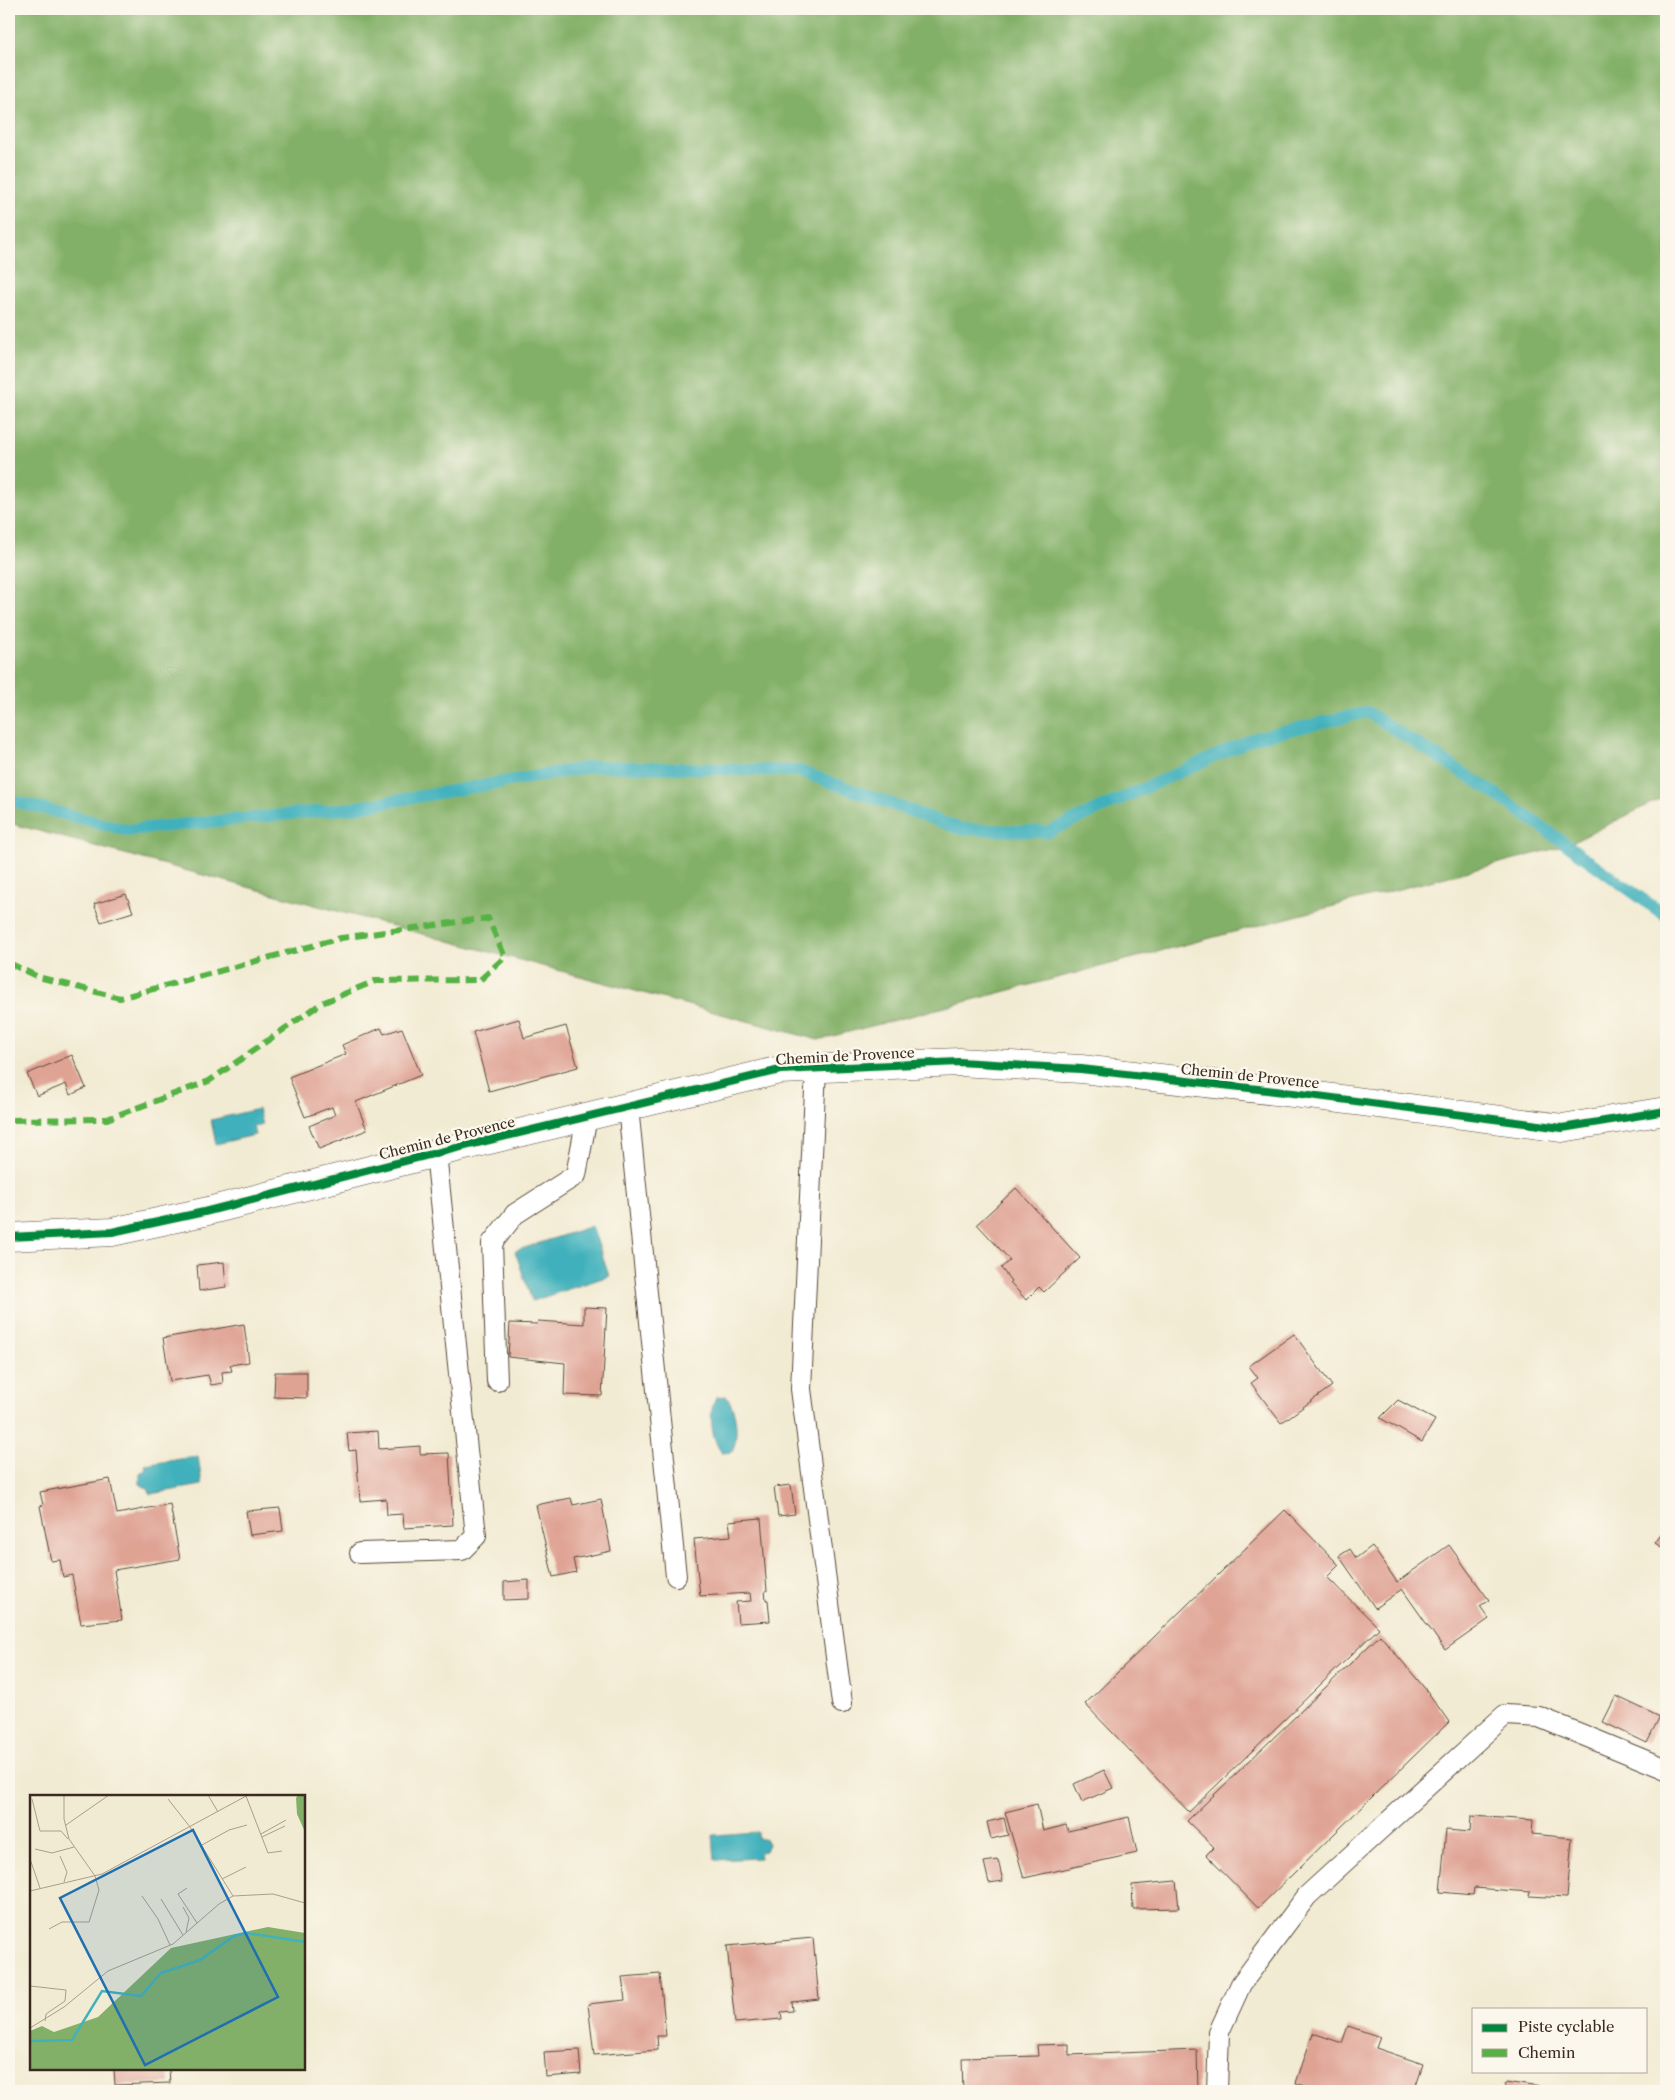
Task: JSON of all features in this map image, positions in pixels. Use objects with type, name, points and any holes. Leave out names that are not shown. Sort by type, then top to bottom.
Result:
[{"type":"street","name":"Chemin de Provence","points":[[9,1238],[112,1232],[204,1212],[436,1153],[780,1070],[960,1062],[1081,1069],[1302,1094],[1562,1128],[1666,1111]]},
{"type":"lane","points":[[816,1069],[801,1389],[842,1703]]},
{"type":"lane","points":[[628,1107],[676,1576]]},
{"type":"lane","points":[[497,1381],[492,1243],[515,1214],[576,1176],[587,1117]]},
{"type":"lane","points":[[360,1553],[462,1550],[476,1536],[436,1153]]},
{"type":"lane","points":[[1217,2091],[1219,2032],[1241,1984],[1307,1896],[1506,1715],[1539,1717],[1666,1769]]},
{"type":"green space","points":[[9,9],[1666,9],[1666,796],[1565,846],[818,1040],[9,823]]},
{"type":"water","points":[[258,1109],[262,1125],[253,1127],[255,1135],[216,1144],[211,1120]]},
{"type":"water","points":[[592,1226],[609,1276],[532,1301],[515,1251]]},
{"type":"water","points":[[726,1396],[735,1416],[736,1438],[732,1452],[722,1453],[715,1440],[711,1418],[716,1397]]},
{"type":"water","points":[[198,1456],[202,1485],[151,1494],[149,1490],[140,1484],[140,1474],[146,1469],[145,1465]]},
{"type":"water","points":[[758,1832],[758,1838],[766,1840],[768,1844],[765,1851],[759,1852],[760,1858],[715,1860],[713,1835]]},
{"type":"building","points":[[126,894],[133,912],[101,922],[94,904]]},
{"type":"building","points":[[519,1019],[524,1038],[566,1026],[578,1067],[489,1091],[473,1032]]},
{"type":"building","points":[[381,1028],[384,1034],[402,1028],[421,1075],[356,1102],[367,1130],[319,1149],[309,1126],[335,1115],[332,1107],[305,1117],[289,1077],[346,1054],[342,1045]]},
{"type":"building","points":[[72,1055],[86,1088],[70,1095],[66,1084],[37,1096],[27,1074]]},
{"type":"building","points":[[1016,1188],[1080,1258],[1044,1292],[1039,1287],[1026,1300],[1010,1282],[1001,1268],[1010,1260],[977,1224]]},
{"type":"building","points":[[224,1262],[226,1287],[199,1291],[197,1265]]},
{"type":"building","points":[[584,1307],[607,1308],[602,1396],[564,1395],[565,1363],[508,1357],[510,1323],[537,1324],[538,1321],[584,1324]]},
{"type":"building","points":[[244,1324],[249,1362],[230,1365],[232,1371],[222,1372],[223,1383],[211,1385],[208,1375],[170,1381],[163,1338]]},
{"type":"building","points":[[1294,1334],[1332,1386],[1281,1423],[1251,1383],[1258,1378],[1249,1366]]},
{"type":"building","points":[[275,1372],[307,1372],[307,1398],[274,1397]]},
{"type":"building","points":[[1398,1400],[1435,1420],[1422,1442],[1380,1418]]},
{"type":"building","points":[[378,1431],[379,1449],[420,1446],[420,1454],[449,1453],[453,1525],[404,1528],[403,1514],[387,1515],[386,1499],[360,1501],[356,1450],[349,1451],[347,1433]]},
{"type":"building","points":[[110,1479],[117,1514],[170,1504],[180,1559],[114,1570],[122,1620],[81,1624],[72,1575],[63,1577],[60,1560],[51,1561],[40,1506],[43,1505],[40,1492]]},
{"type":"building","points":[[791,1485],[795,1514],[778,1516],[774,1487]]},
{"type":"building","points":[[571,1498],[573,1505],[601,1499],[611,1551],[573,1559],[576,1572],[553,1577],[536,1505]]},
{"type":"building","points":[[280,1508],[283,1531],[250,1535],[246,1511]]},
{"type":"building","points":[[1285,1510],[1339,1565],[1327,1577],[1379,1628],[1189,1812],[1085,1704]]},
{"type":"building","points":[[761,1518],[767,1591],[765,1591],[770,1621],[738,1623],[736,1602],[751,1601],[750,1593],[700,1596],[694,1539],[731,1536],[729,1521]]},
{"type":"building","points":[[1666,1528],[1666,1550],[1655,1543]]},
{"type":"building","points":[[1449,1545],[1489,1600],[1480,1606],[1489,1619],[1445,1650],[1402,1589],[1375,1608],[1339,1556],[1350,1549],[1356,1558],[1372,1546],[1397,1582]]},
{"type":"building","points":[[529,1580],[529,1599],[504,1600],[504,1582]]},
{"type":"building","points":[[1380,1635],[1427,1691],[1449,1722],[1258,1908],[1206,1855],[1214,1847],[1187,1821]]},
{"type":"building","points":[[1616,1696],[1660,1717],[1647,1743],[1603,1722]]},
{"type":"building","points":[[1104,1770],[1113,1788],[1082,1802],[1074,1784]]},
{"type":"building","points":[[1037,1804],[1043,1831],[1066,1825],[1068,1831],[1129,1817],[1137,1853],[1024,1878],[1005,1812]]},
{"type":"building","points":[[1471,1816],[1533,1820],[1532,1834],[1572,1838],[1567,1898],[1529,1896],[1530,1892],[1474,1888],[1473,1895],[1440,1892],[1446,1830],[1470,1832]]},
{"type":"building","points":[[1004,1818],[1008,1835],[991,1839],[987,1822]]},
{"type":"building","points":[[998,1860],[1003,1881],[989,1883],[984,1862]]},
{"type":"building","points":[[1176,1881],[1179,1908],[1133,1909],[1132,1885]]},
{"type":"building","points":[[813,1938],[819,1999],[792,2002],[793,2011],[781,2012],[782,2019],[735,2023],[727,1946]]},
{"type":"building","points":[[660,1974],[666,2036],[657,2036],[658,2050],[594,2055],[588,2004],[625,2000],[622,1977]]},
{"type":"building","points":[[1348,2026],[1380,2037],[1376,2048],[1423,2064],[1414,2091],[1320,2091],[1296,2083],[1313,2033],[1342,2043]]},
{"type":"building","points":[[1069,2044],[1069,2055],[1197,2050],[1198,2091],[963,2091],[962,2058],[1038,2056],[1037,2045]]},
{"type":"building","points":[[579,2050],[581,2074],[546,2077],[544,2052]]},
{"type":"building","points":[[114,2070],[169,2070],[170,2083],[115,2085]]},
{"type":"building","points":[[1506,2082],[1561,2090],[1561,2091],[1505,2091]]},
{"type":"waterway","points":[[9,800],[127,830],[352,808],[596,766],[799,771],[961,829],[1048,832],[1255,738],[1367,712],[1493,792],[1666,916]]},
{"type":"marked path","points":[[9,963],[38,977],[120,998],[341,938],[488,918],[505,957],[480,980],[375,981],[322,1003],[209,1081],[107,1119],[9,1120]]},
{"type":"cycle path","points":[[9,1237],[112,1232],[204,1212],[436,1153],[780,1070],[959,1062],[1081,1069],[1302,1094],[1562,1128],[1666,1111]]}]
